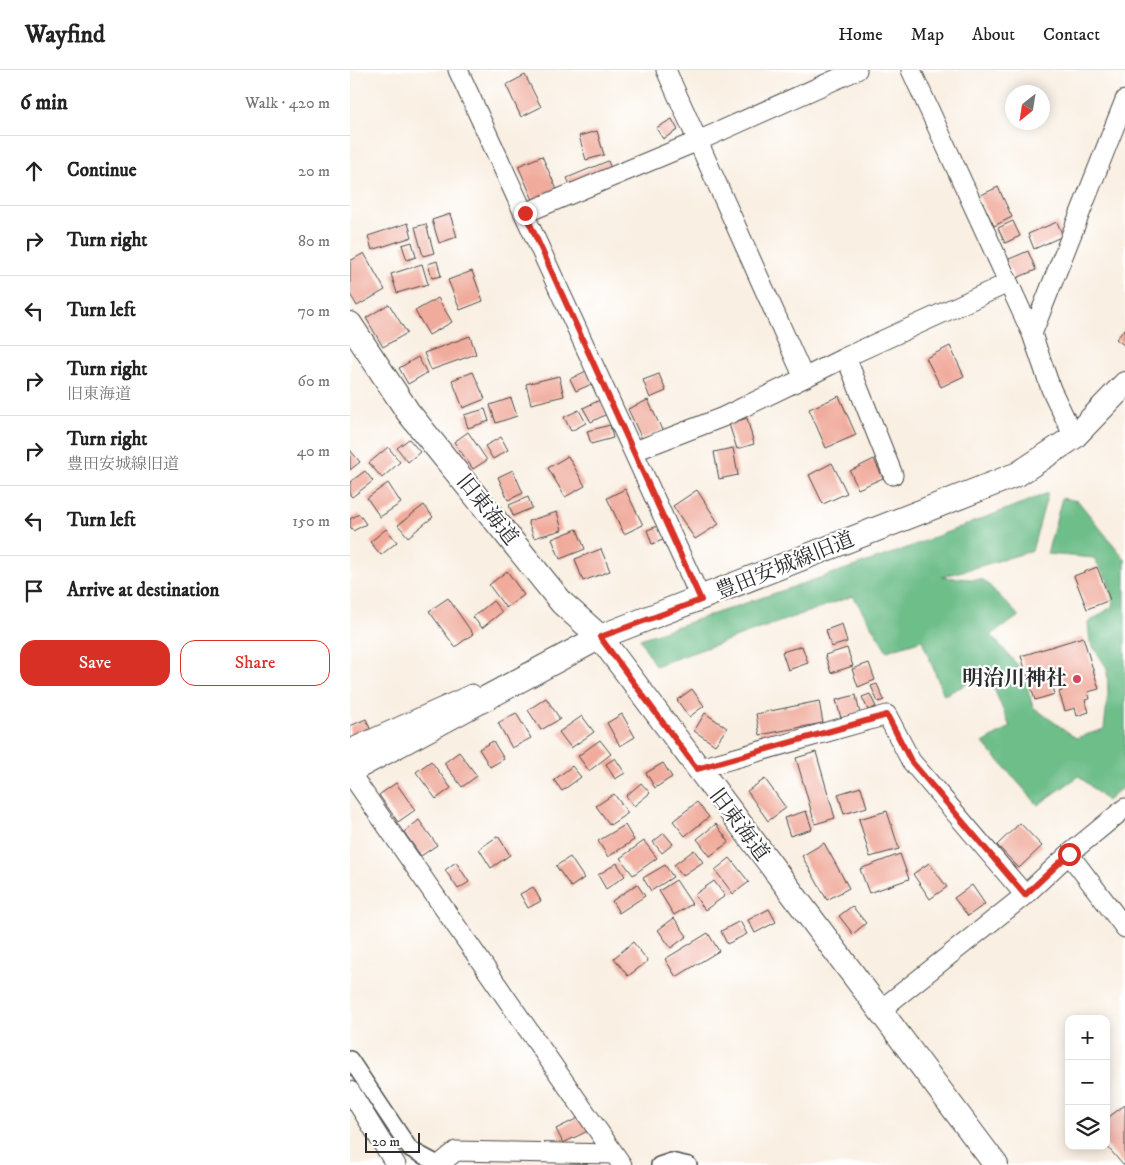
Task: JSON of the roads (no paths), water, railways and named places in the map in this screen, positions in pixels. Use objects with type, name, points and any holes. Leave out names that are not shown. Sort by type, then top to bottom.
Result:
[{"type":"street","points":[[458,70],[701,600]]},
{"type":"street","points":[[666,70],[804,378]]},
{"type":"street","points":[[525,213],[698,141],[857,70]]},
{"type":"street","points":[[911,70],[1032,334],[1051,389],[1074,437]]},
{"type":"street","points":[[1032,334],[1125,100]]},
{"type":"street","points":[[634,451],[723,417],[846,356],[1008,283]]},
{"type":"street","name":"旧東海道","points":[[350,324],[408,412],[562,604],[600,637],[697,769],[996,1165]]},
{"type":"street","points":[[846,356],[893,475]]},
{"type":"street","name":"豊田安城線旧道","points":[[350,772],[600,637],[701,600],[871,530],[1018,474],[1074,437],[1125,384]]},
{"type":"street","points":[[350,749],[600,637]]},
{"type":"street","points":[[697,769],[887,715],[911,761],[1025,895]]},
{"type":"street","points":[[350,772],[618,1160]]},
{"type":"street","points":[[879,1011],[1025,895],[1069,854],[1125,808]]},
{"type":"street","points":[[1069,854],[1125,928]]},
{"type":"street","points":[[350,1059],[410,1149],[439,1165],[456,1151],[618,1160]]},
{"type":"street","points":[[350,1091],[396,1165]]},
{"type":"street","points":[[659,1165],[671,1161],[689,1165]]},
{"type":"place","name":"明治川神社","points":[[1077,679]]}]
